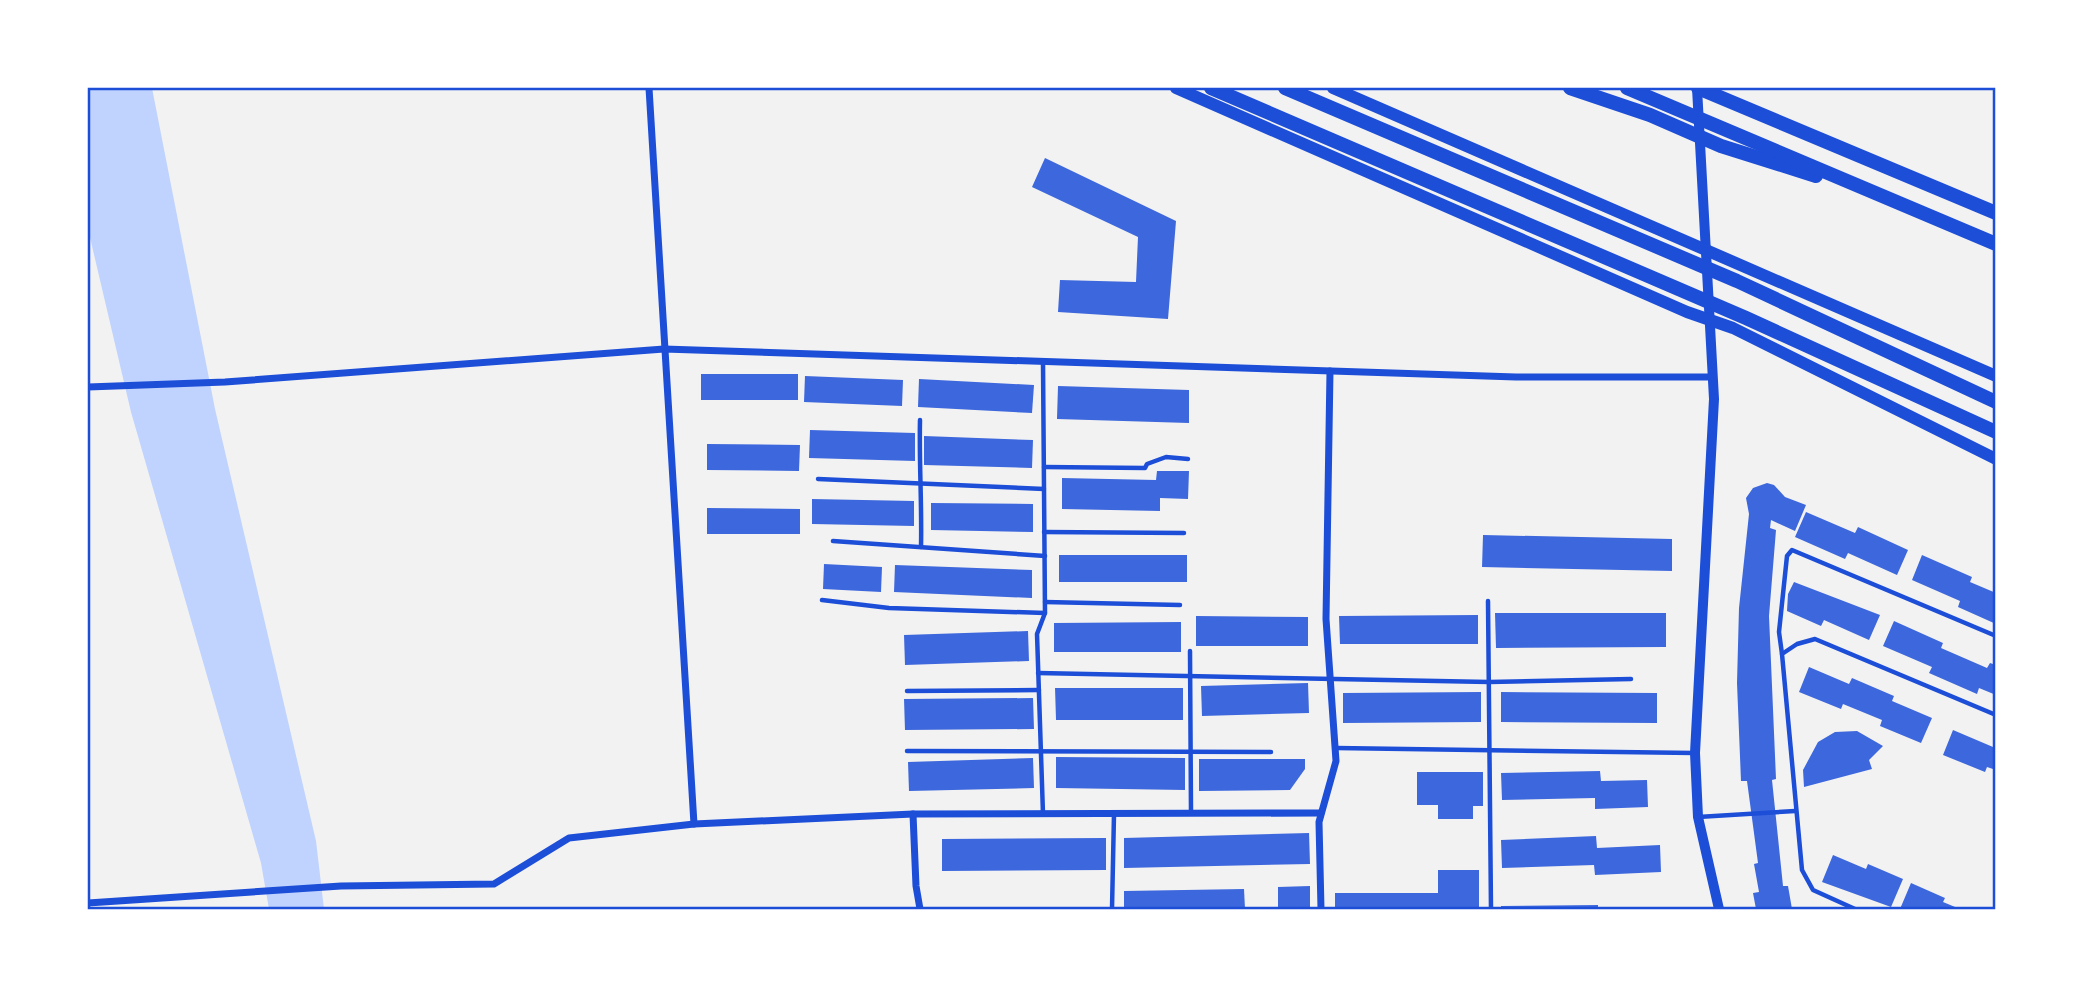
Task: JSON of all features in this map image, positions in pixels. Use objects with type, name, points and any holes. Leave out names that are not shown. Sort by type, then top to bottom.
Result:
[{"type":"highway","points":[[1211,88],[1746,318],[1996,432]]},
{"type":"highway","points":[[1285,88],[1737,281],[1996,402]]},
{"type":"highway","points":[[1570,88],[1650,115],[1721,146],[1898,202]]},
{"type":"highway","points":[[1627,88],[1996,244]]},
{"type":"highway","points":[[1698,88],[1996,214]]},
{"type":"main road","points":[[1177,88],[1687,312],[1733,328],[1996,459]]},
{"type":"main road","points":[[1333,88],[1996,376]]},
{"type":"street","points":[[649,88],[694,824]]},
{"type":"street","points":[[1698,88],[1712,377],[1710,507],[1695,753],[1698,817],[1719,909]]},
{"type":"street","points":[[88,387],[225,382],[664,349],[1516,377],[1712,377]]},
{"type":"street","points":[[1321,909],[1321,813],[1336,761],[1326,620],[1330,371]]},
{"type":"street","points":[[88,903],[341,886],[494,884],[569,838],[694,824],[913,814],[1321,813]]},
{"type":"street","points":[[913,814],[916,886],[920,909]]},
{"type":"lane","points":[[1042,362],[1045,613],[1037,634],[1043,814]]},
{"type":"lane","points":[[920,420],[919,469],[923,483],[921,547]]},
{"type":"lane","points":[[1044,467],[1145,468],[1147,464],[1166,457],[1188,458]]},
{"type":"lane","points":[[818,479],[1044,489]]},
{"type":"lane","points":[[1044,532],[1184,533]]},
{"type":"lane","points":[[833,541],[1045,556]]},
{"type":"lane","points":[[1855,909],[1813,890],[1802,870],[1779,632],[1787,556],[1792,550],[1996,636]]},
{"type":"lane","points":[[822,600],[889,608],[1045,613]]},
{"type":"lane","points":[[1488,601],[1491,909]]},
{"type":"lane","points":[[1045,602],[1180,605]]},
{"type":"lane","points":[[1782,654],[1797,644],[1815,639],[1996,715]]},
{"type":"lane","points":[[1190,651],[1191,814]]},
{"type":"lane","points":[[1038,673],[1489,682],[1631,679]]},
{"type":"lane","points":[[907,691],[1039,690]]},
{"type":"lane","points":[[1335,748],[1695,753]]},
{"type":"lane","points":[[907,751],[1041,749],[1270,752]]},
{"type":"lane","points":[[1698,817],[1795,811]]},
{"type":"lane","points":[[1112,909],[1114,814]]},
{"type":"water","points":[[88,88],[152,88],[215,409],[316,841],[324,909],[269,909],[261,863],[131,412],[88,229]]},
{"type":"building","points":[[1045,158],[1176,221],[1168,319],[1058,312],[1060,280],[1136,282],[1138,237],[1032,187]]},
{"type":"building","points":[[701,374],[798,374],[798,400],[701,400]]},
{"type":"building","points":[[805,376],[903,380],[902,406],[804,402]]},
{"type":"building","points":[[919,379],[1034,385],[1032,413],[918,407]]},
{"type":"building","points":[[1058,386],[1189,390],[1189,423],[1057,419]]},
{"type":"building","points":[[810,430],[915,433],[915,461],[809,458]]},
{"type":"building","points":[[924,436],[1033,440],[1032,468],[924,465]]},
{"type":"building","points":[[707,444],[800,445],[799,471],[707,470]]},
{"type":"building","points":[[1157,471],[1189,471],[1188,499],[1160,498],[1160,511],[1062,509],[1062,478],[1156,480]]},
{"type":"building","points":[[1767,483],[1774,485],[1785,497],[1806,505],[1795,531],[1771,520],[1770,528],[1776,530],[1769,616],[1776,779],[1772,780],[1783,886],[1788,886],[1792,909],[1756,909],[1753,893],[1759,892],[1754,864],[1758,863],[1747,781],[1741,781],[1737,683],[1739,608],[1749,514],[1746,498],[1753,488]]},
{"type":"building","points":[[812,499],[914,501],[914,526],[812,524]]},
{"type":"building","points":[[931,503],[1033,504],[1033,532],[931,530]]},
{"type":"building","points":[[707,508],[800,509],[800,534],[707,534]]},
{"type":"building","points":[[1806,512],[1855,533],[1858,527],[1908,550],[1897,575],[1848,553],[1845,559],[1795,537]]},
{"type":"building","points":[[1483,535],[1672,539],[1672,571],[1482,567]]},
{"type":"building","points":[[1059,555],[1187,555],[1187,582],[1059,582]]},
{"type":"building","points":[[1922,555],[1972,577],[1970,582],[1996,593],[1996,624],[1958,607],[1960,601],[1912,580]]},
{"type":"building","points":[[824,564],[882,567],[881,592],[823,589]]},
{"type":"building","points":[[895,565],[1032,570],[1032,598],[894,592]]},
{"type":"building","points":[[1794,582],[1880,615],[1869,640],[1824,620],[1821,626],[1787,611],[1788,594]]},
{"type":"building","points":[[1495,613],[1666,613],[1666,647],[1496,648]]},
{"type":"building","points":[[1478,615],[1478,644],[1340,644],[1339,616]]},
{"type":"building","points":[[1196,616],[1308,617],[1308,646],[1196,646]]},
{"type":"building","points":[[1894,621],[1943,643],[1941,648],[1987,668],[1990,663],[1996,665],[1996,695],[1979,688],[1977,694],[1929,673],[1932,667],[1883,646]]},
{"type":"building","points":[[1181,622],[1181,652],[1054,652],[1054,623]]},
{"type":"building","points":[[1028,631],[1029,661],[905,665],[904,635]]},
{"type":"building","points":[[1809,667],[1849,684],[1852,678],[1894,696],[1892,701],[1932,718],[1921,743],[1880,726],[1882,720],[1843,704],[1841,709],[1799,692]]},
{"type":"building","points":[[1308,683],[1309,713],[1202,716],[1201,686]]},
{"type":"building","points":[[1055,688],[1183,688],[1183,720],[1056,720]]},
{"type":"building","points":[[1481,692],[1481,722],[1343,723],[1343,693]]},
{"type":"building","points":[[1501,692],[1657,693],[1657,723],[1501,722]]},
{"type":"building","points":[[1033,698],[1034,729],[905,730],[904,699]]},
{"type":"building","points":[[1953,730],[1993,747],[1996,742],[1996,770],[1987,767],[1985,772],[1943,755]]},
{"type":"building","points":[[1857,731],[1883,746],[1869,760],[1872,769],[1804,787],[1803,770],[1818,742],[1835,732]]},
{"type":"building","points":[[1056,757],[1185,758],[1185,790],[1056,788]]},
{"type":"building","points":[[1033,758],[1034,788],[909,791],[908,762]]},
{"type":"building","points":[[1199,759],[1305,759],[1305,769],[1290,790],[1199,791]]},
{"type":"building","points":[[1600,771],[1601,781],[1647,780],[1648,807],[1595,809],[1595,798],[1502,800],[1501,773]]},
{"type":"building","points":[[1417,772],[1483,772],[1483,806],[1473,806],[1473,819],[1438,819],[1438,805],[1417,805]]},
{"type":"building","points":[[1309,833],[1310,864],[1124,868],[1124,838]]},
{"type":"building","points":[[1596,836],[1597,848],[1660,845],[1661,872],[1595,875],[1594,865],[1502,868],[1501,840]]},
{"type":"building","points":[[1106,838],[1106,870],[942,871],[942,839]]},
{"type":"building","points":[[1833,855],[1866,869],[1868,864],[1903,879],[1891,907],[1822,882]]},
{"type":"building","points":[[1438,870],[1479,870],[1479,909],[1335,909],[1335,893],[1438,893]]},
{"type":"building","points":[[1911,883],[1945,898],[1943,902],[1960,909],[1900,909]]},
{"type":"building","points":[[1310,886],[1310,909],[1278,909],[1278,887]]},
{"type":"building","points":[[1244,889],[1245,909],[1124,909],[1124,891]]},
{"type":"building","points":[[1598,905],[1598,909],[1501,909],[1501,906]]}]
